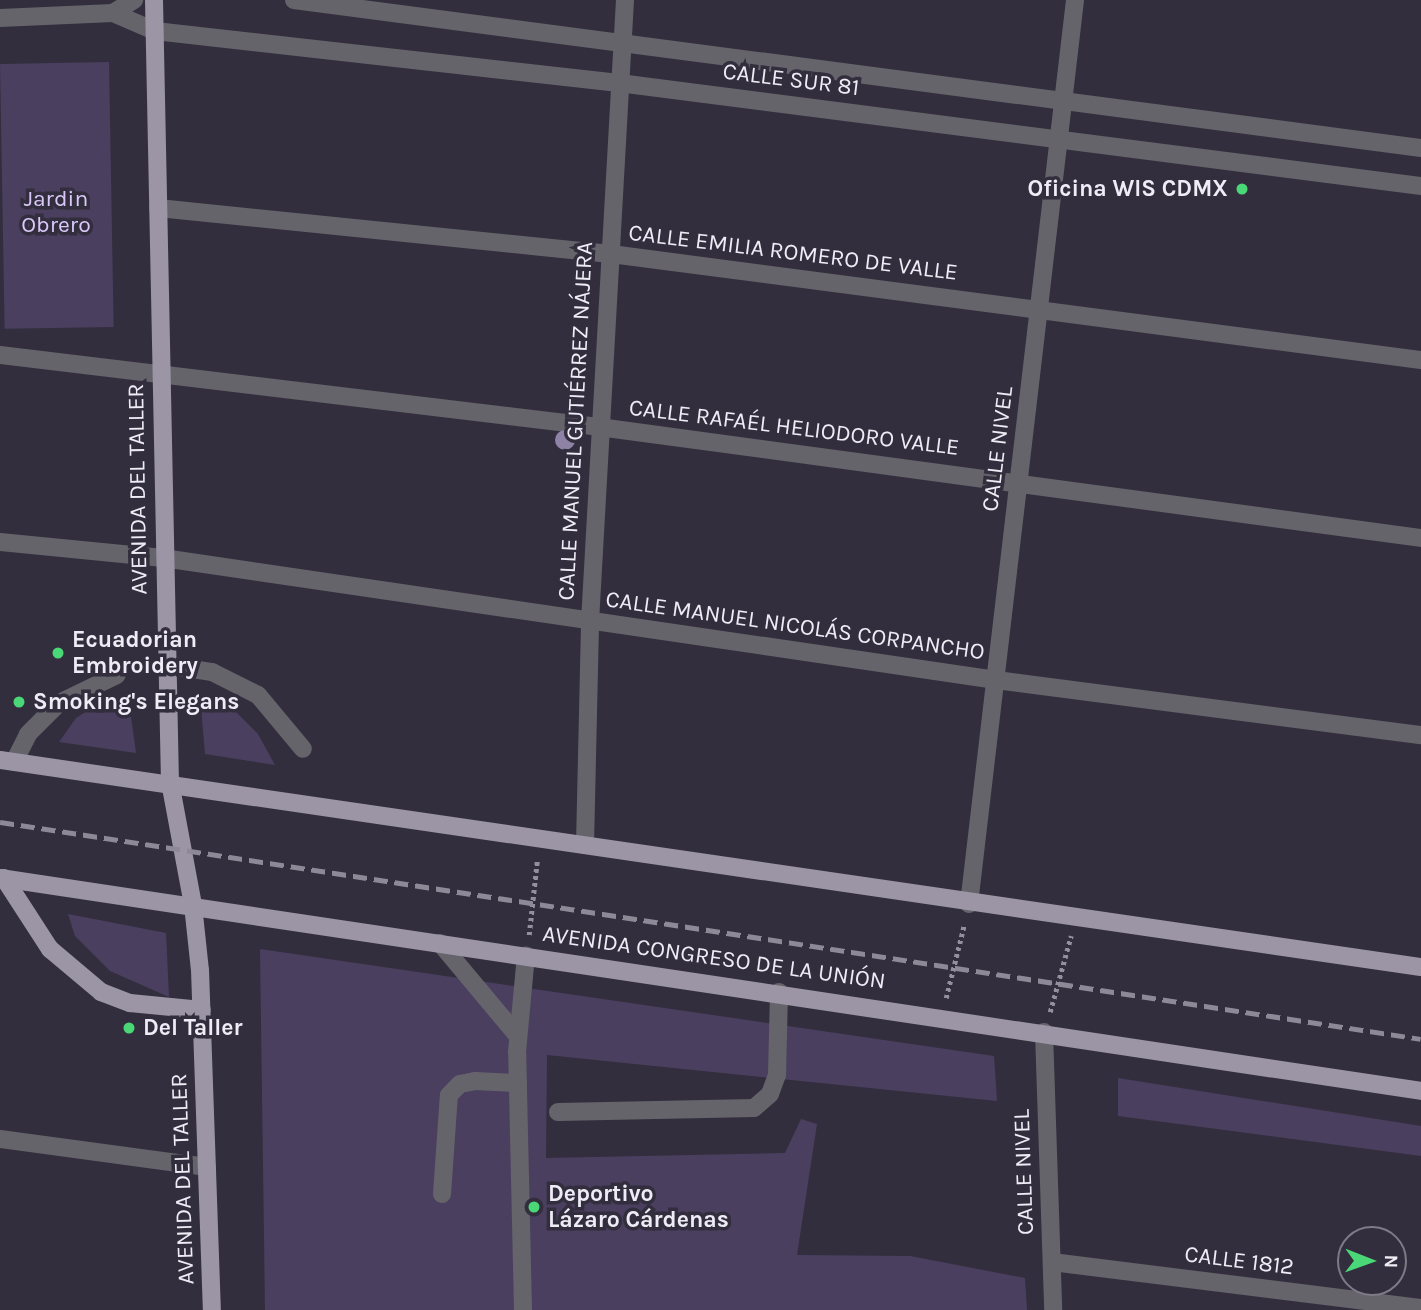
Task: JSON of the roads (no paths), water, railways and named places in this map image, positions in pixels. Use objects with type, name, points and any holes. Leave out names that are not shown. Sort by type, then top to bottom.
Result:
[{"type":"main road","name":"AVENIDA DEL TALLER","points":[[154,0],[163,558],[170,782],[193,905],[202,1010],[212,1310]]},
{"type":"main road","points":[[7,761],[170,782],[969,904],[1421,967]]},
{"type":"main road","points":[[2,878],[50,949],[101,992],[152,1007],[202,1010]]},
{"type":"main road","name":"AVENIDA CONGRESO DE LA UNIÓN","points":[[2,878],[942,1016],[1421,1091]]},
{"type":"street","points":[[0,18],[113,13],[134,0]]},
{"type":"street","name":"CALLE SUR 81","points":[[294,0],[623,47],[1421,148]]},
{"type":"street","name":"CALLE MANUEL GUTIÉRREZ NÁJERA","points":[[585,845],[590,622],[599,427],[625,0]]},
{"type":"street","name":"CALLE NIVEL","points":[[969,904],[1074,0]]},
{"type":"street","name":"CALLE SUR 81","points":[[113,13],[155,31],[619,83],[1421,186]]},
{"type":"street","name":"CALLE EMILIA ROMERO DE VALLE","points":[[158,208],[611,254],[1421,360]]},
{"type":"street","name":"CALLE RAFAÉL HELIODORO VALLE","points":[[0,355],[160,372],[599,427],[1421,538]]},
{"type":"street","name":"CALLE MANUEL NICOLÁS CORPANCHO","points":[[0,542],[163,558],[996,680],[1421,735]]},
{"type":"street","points":[[166,666],[212,671],[258,695],[303,749]]},
{"type":"street","points":[[7,761],[28,734],[59,703],[117,675]]},
{"type":"street","points":[[440,943],[517,1035]]},
{"type":"street","points":[[523,1310],[517,1035],[526,955]]},
{"type":"street","points":[[558,1112],[754,1108],[770,1094],[777,1075],[779,992]]},
{"type":"street","name":"CALLE NIVEL","points":[[1044,1032],[1053,1310]]},
{"type":"street","points":[[442,1194],[449,1095],[460,1084],[475,1081],[518,1083]]},
{"type":"street","points":[[0,1139],[207,1167]]},
{"type":"street","name":"CALLE 1812","points":[[1052,1262],[1421,1308]]},
{"type":"railway","points":[[0,822],[1421,1039]]},
{"type":"place","name":"Oficina WIS CDMX","points":[[1242,189]]},
{"type":"place","name":"Ecuadorian Embroidery","points":[[58,653]]},
{"type":"place","name":"Smoking's Elegans","points":[[19,702]]},
{"type":"place","name":"Del Taller","points":[[129,1028]]},
{"type":"place","name":"Deportivo Lázaro Cárdenas","points":[[534,1207]]},
{"type":"park label","name":"Jardin Obrero","points":[[56,212]]}]
